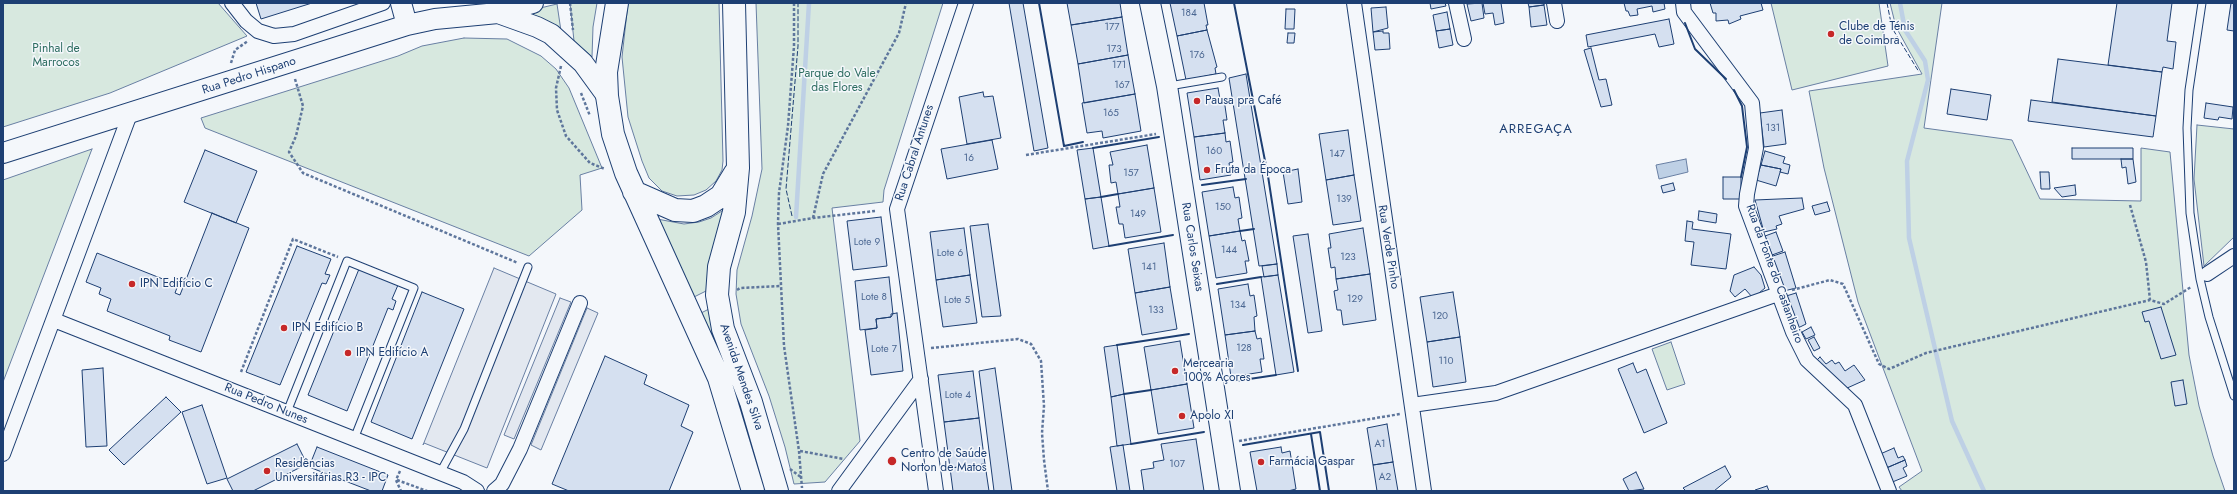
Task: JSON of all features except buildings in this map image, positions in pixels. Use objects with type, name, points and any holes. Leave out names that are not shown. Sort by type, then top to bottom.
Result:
[{"type":"main road","name":"Avenida Mendes Silva","points":[[616,3],[608,53],[607,96],[613,134],[634,192],[719,378],[753,491]]},
{"type":"main road","name":"Avenida Mendes Silva","points":[[734,3],[738,168],[734,212],[719,267],[717,295],[723,329],[751,402],[777,491]]},
{"type":"main road","points":[[634,192],[675,210],[693,211],[706,206],[721,196],[738,168]]},
{"type":"street","points":[[232,3],[246,21],[258,31],[274,36],[294,34],[383,3]]},
{"type":"street","points":[[401,3],[407,25]]},
{"type":"street","name":"Rua Pedro Hispano","points":[[498,13],[533,3]]},
{"type":"street","name":"Rua Cabral Antunes","points":[[936,491],[897,209],[966,3]]},
{"type":"street","name":"Rua Carlos Seixas","points":[[1150,3],[1167,86],[1230,491]]},
{"type":"street","name":"Rua Verde Pinho","points":[[1354,3],[1369,122],[1424,491]]},
{"type":"street","points":[[1456,3],[1464,39]]},
{"type":"street","points":[[1554,3],[1557,21]]},
{"type":"street","name":"Rua da Fonte do Castanheiro","points":[[1683,3],[1684,12],[1752,103],[1756,148],[1746,206],[1778,294],[1806,360],[1855,405],[1889,491]]},
{"type":"street","name":"Rua Pedro Hispano","points":[[3,153],[407,25],[473,9],[498,13],[551,34],[583,63],[607,96]]},
{"type":"street","points":[[4,448],[54,320],[130,114]]},
{"type":"street","points":[[2204,276],[2234,256]]},
{"type":"street","points":[[1412,409],[1496,393],[1778,294]]},
{"type":"street","points":[[494,491],[502,484],[520,449],[580,303]]},
{"type":"street","name":"Rua Pedro Nunes","points":[[54,320],[463,482],[477,491]]},
{"type":"street","points":[[839,491],[921,379]]},
{"type":"lane","points":[[2202,3],[2192,63],[2187,128],[2190,213],[2219,350],[2234,396]]},
{"type":"lane","points":[[1167,86],[1222,77]]},
{"type":"lane","points":[[287,412],[347,261],[414,288],[354,438]]},
{"type":"lane","points":[[440,473],[464,429],[528,267]]},
{"type":"path","points":[[570,3],[574,33]]},
{"type":"path","points":[[794,3],[794,46],[788,126],[779,193],[778,224],[784,346],[800,451],[802,488]]},
{"type":"path","points":[[813,218],[823,174],[900,34],[906,3]]},
{"type":"path","points":[[229,68],[235,50],[258,31]]},
{"type":"path","points":[[563,59],[556,88],[557,110],[566,136],[590,163],[610,171]]},
{"type":"path","points":[[294,75],[303,106],[296,136],[289,152],[303,173],[528,267]]},
{"type":"path","points":[[1026,155],[1144,136]]},
{"type":"path","points":[[2130,205],[2146,262],[2150,300]]},
{"type":"path","points":[[778,224],[813,218],[875,211]]},
{"type":"path","points":[[241,372],[293,239],[347,261]]},
{"type":"path","points":[[1778,294],[1830,280],[1839,281],[1843,284],[1849,296],[1878,364],[1889,369],[1926,353],[1945,350],[2150,300],[2164,304],[2186,292],[2204,276]]},
{"type":"path","points":[[740,288],[781,286]]},
{"type":"path","points":[[916,350],[1018,339],[1031,344],[1041,361],[1044,406],[1043,453],[1048,491]]},
{"type":"path","points":[[1248,440],[1412,409]]},
{"type":"path","points":[[800,451],[860,462]]},
{"type":"path","points":[[401,491],[396,480],[426,491]]},
{"type":"green space","name":"Pinhal de Marrocos","points":[[3,3],[218,3],[247,36],[110,93],[3,127]]},
{"type":"green space","points":[[570,3],[597,3],[593,27],[592,57],[574,41]]},
{"type":"green space","points":[[628,3],[719,3],[722,170],[716,181],[706,190],[694,195],[677,196],[662,191],[649,178],[642,161],[628,117],[622,57]]},
{"type":"green space","name":"Parque do Vale das Flores","points":[[756,3],[943,3],[884,190],[883,202],[832,208],[860,441],[825,482],[794,484],[785,447],[769,396],[741,324],[736,294],[737,270],[752,216],[762,169]]},
{"type":"green space","name":"Clube de Ténis de Coimbra","points":[[1771,3],[1879,3],[1888,66],[1792,90]]},
{"type":"green space","points":[[1890,3],[1942,3],[1924,128],[2012,140],[2040,199],[2141,201],[2141,148],[2170,152],[2189,355],[2199,406],[2213,456],[2225,491],[1902,491],[1899,487],[1922,471],[1858,302],[1824,168],[1809,91],[1922,74],[1896,27]]},
{"type":"green space","points":[[557,4],[561,31],[532,16],[531,12],[536,9]]},
{"type":"green space","points":[[464,38],[507,39],[541,56],[556,69],[569,88],[602,168],[580,175],[582,210],[529,256],[205,128],[201,118],[398,56],[422,46]]},
{"type":"green space","points":[[2197,125],[2234,129],[2234,237],[2204,266],[2194,179]]},
{"type":"green space","points":[[92,149],[3,382],[3,180]]},
{"type":"green space","points":[[725,209],[708,290],[692,298],[657,219],[684,224],[699,222],[711,218]]},
{"type":"green space","points":[[709,309],[731,378],[699,314]]},
{"type":"green space","points":[[1671,342],[1685,384],[1667,390],[1652,349]]},
{"type":"shaded area","points":[[494,268],[556,294],[487,468],[424,443],[423,445]]},
{"type":"shaded area","points":[[560,298],[571,302],[514,439],[504,435]]},
{"type":"shaded area","points":[[587,308],[598,313],[541,450],[531,445]]},
{"type":"water","points":[[1686,159],[1688,172],[1659,179],[1656,165]]},
{"type":"waterway","points":[[796,217],[809,3]]},
{"type":"waterway","points":[[1900,3],[1905,30],[1925,61],[1928,80],[1907,161],[1909,238],[1952,421],[1984,491]]},
{"type":"fence","points":[[792,216],[786,189],[798,46],[798,3]]},
{"type":"fence","points":[[1887,3],[1892,28],[1919,72]]},
{"type":"wall","points":[[1039,3],[1064,146],[1083,142]]},
{"type":"wall","points":[[1234,3],[1268,176],[1298,371]]},
{"type":"wall","points":[[1685,23],[1695,49],[1726,79]]},
{"type":"wall","points":[[1734,90],[1742,106],[1747,147],[1741,177]]},
{"type":"wall","points":[[1093,148],[1159,137]]},
{"type":"wall","points":[[1202,185],[1246,179]]},
{"type":"wall","points":[[1101,197],[1118,194]]},
{"type":"wall","points":[[1240,231],[1254,229]]},
{"type":"wall","points":[[1109,246],[1173,235]]},
{"type":"wall","points":[[1217,284],[1261,277]]},
{"type":"wall","points":[[1117,345],[1189,334]]},
{"type":"wall","points":[[1236,381],[1276,375]]},
{"type":"wall","points":[[1124,394],[1151,390]]},
{"type":"wall","points":[[1131,444],[1204,432]]},
{"type":"wall","points":[[1243,445],[1320,432],[1329,491]]},
{"type":"wall","points":[[1311,434],[1320,491]]},
{"type":"place","name":"Clube de Ténis de Coimbra","points":[[1831,34]]},
{"type":"place","name":"Pausa pra Café","points":[[1197,101]]},
{"type":"place","name":"Fruta da Época","points":[[1207,170]]},
{"type":"place","name":"IPN Edifício C","points":[[132,284]]},
{"type":"place","name":"IPN Edifício B","points":[[284,328]]},
{"type":"place","name":"IPN Edifício A","points":[[348,353]]},
{"type":"place","name":"Mercearia 100% Açores","points":[[1175,371]]},
{"type":"place","name":"Apolo XI","points":[[1182,416]]},
{"type":"place","name":"Centro de Saúde Norton de Matos","points":[[892,461]]},
{"type":"place","name":"Farmácia Gaspar","points":[[1261,462]]},
{"type":"place","name":"Residências Universitárias R3 - IPC","points":[[267,471]]},
{"type":"district","name":"ARREGAÇA","points":[[1536,130]]}]
